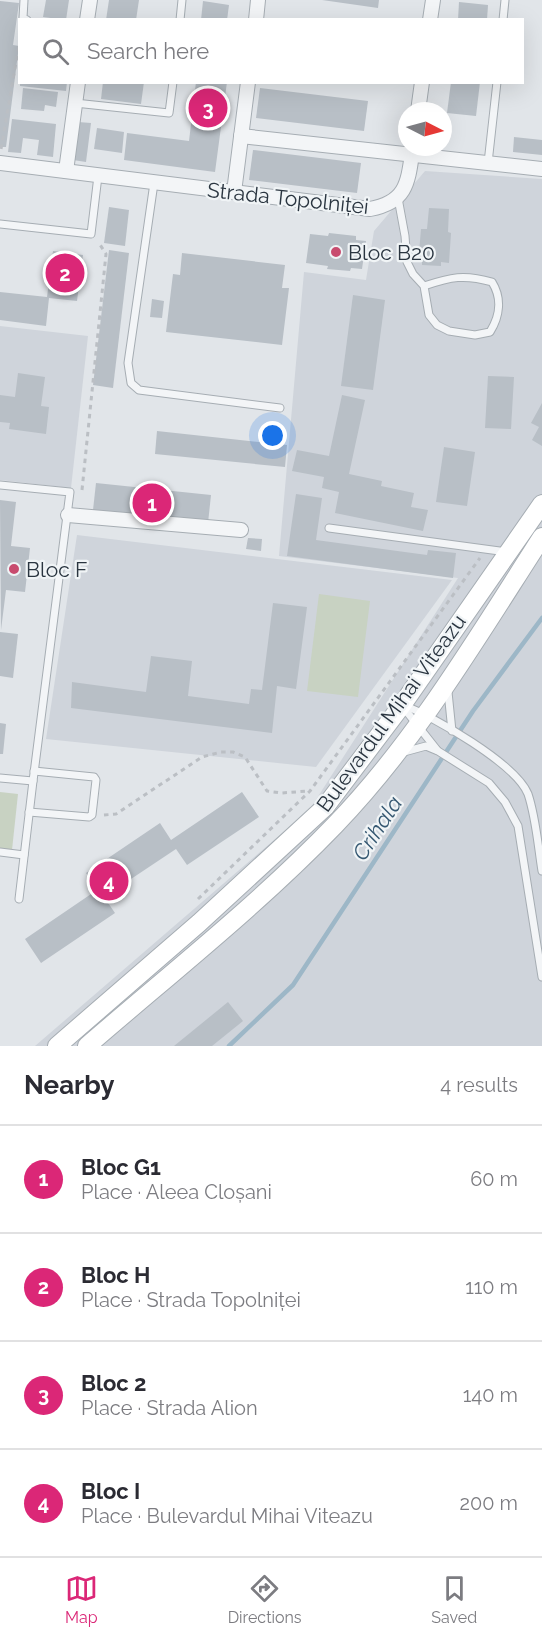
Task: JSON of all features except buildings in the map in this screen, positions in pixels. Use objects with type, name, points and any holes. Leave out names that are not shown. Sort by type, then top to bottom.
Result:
[{"type":"main road","name":"Bulevardul Mihai Viteazu","points":[[57,1046],[199,923],[325,807],[402,705],[507,552],[539,514]]},
{"type":"main road","name":"Bulevardul Mihai Viteazu","points":[[87,1046],[245,911],[335,825],[422,720],[542,537]]},
{"type":"main road","points":[[161,955],[174,971]]},
{"type":"street","points":[[87,18],[90,0]]},
{"type":"street","points":[[256,18],[258,0]]},
{"type":"street","points":[[430,18],[433,0]]},
{"type":"street","points":[[66,171],[78,84]]},
{"type":"street","points":[[234,192],[248,84]]},
{"type":"street","points":[[419,102],[422,84]]},
{"type":"street","points":[[242,136],[398,150]]},
{"type":"street","name":"Strada Topolniței","points":[[0,163],[370,209],[387,206],[398,198],[406,187],[411,156]]},
{"type":"street","points":[[444,156],[542,169]]},
{"type":"street","points":[[73,516],[241,530]]},
{"type":"lane","points":[[23,18],[24,0]]},
{"type":"lane","points":[[180,18],[182,0]]},
{"type":"lane","points":[[503,18],[505,0]]},
{"type":"lane","points":[[75,103],[169,112],[172,84]]},
{"type":"lane","points":[[488,163],[497,84]]},
{"type":"lane","points":[[0,224],[91,234],[98,176]]},
{"type":"lane","points":[[154,183],[128,363],[131,383],[140,390],[280,408]]},
{"type":"lane","points":[[398,198],[407,262],[412,274],[424,286],[429,315],[437,325],[449,331],[475,335],[490,332],[496,321],[500,293],[492,282],[473,276],[448,278],[424,286]]},
{"type":"lane","points":[[0,485],[70,492],[73,516],[34,771],[19,899]]},
{"type":"lane","points":[[329,528],[507,552]]},
{"type":"lane","points":[[450,679],[447,696],[452,731]]},
{"type":"lane","points":[[402,705],[422,720],[452,731],[502,763],[518,778],[527,793],[542,871]]},
{"type":"lane","points":[[402,705],[422,720],[438,751]]},
{"type":"lane","points":[[390,760],[407,751],[426,746],[489,783],[505,802],[518,826],[542,976]]},
{"type":"lane","points":[[29,812],[89,817],[92,814],[96,780],[94,777],[34,771]]},
{"type":"lane","points":[[0,778],[33,781]]},
{"type":"lane","points":[[0,852],[24,855]]},
{"type":"path","points":[[0,154],[18,50]]},
{"type":"path","points":[[73,516],[106,254],[104,248],[91,234]]},
{"type":"path","points":[[194,903],[310,791],[486,550]]},
{"type":"path","points":[[92,814],[116,814],[202,758],[221,752],[233,752],[245,757],[267,791],[281,793],[310,791]]},
{"type":"shaded area","points":[[425,171],[542,179],[542,1046],[35,1046],[310,809],[458,578],[279,556],[304,272],[366,280],[374,231]]},
{"type":"shaded area","points":[[0,326],[88,336],[71,488],[0,480]]},
{"type":"shaded area","points":[[77,535],[452,580],[316,767],[46,739]]},
{"type":"green space","points":[[319,594],[370,601],[358,697],[307,691]]},
{"type":"green space","points":[[0,792],[18,794],[12,850],[0,848]]},
{"type":"waterway","name":"Crihala","points":[[229,1046],[293,985],[473,711],[542,618]]},
{"type":"place","name":"Bloc 2","points":[[208,108]]},
{"type":"place","name":"Bloc B20","points":[[336,252]]},
{"type":"place","name":"Bloc H","points":[[65,273]]},
{"type":"place","name":"Bloc G1","points":[[152,503]]},
{"type":"place","name":"Bloc F","points":[[14,569]]},
{"type":"place","name":"Bloc I","points":[[109,881]]}]
